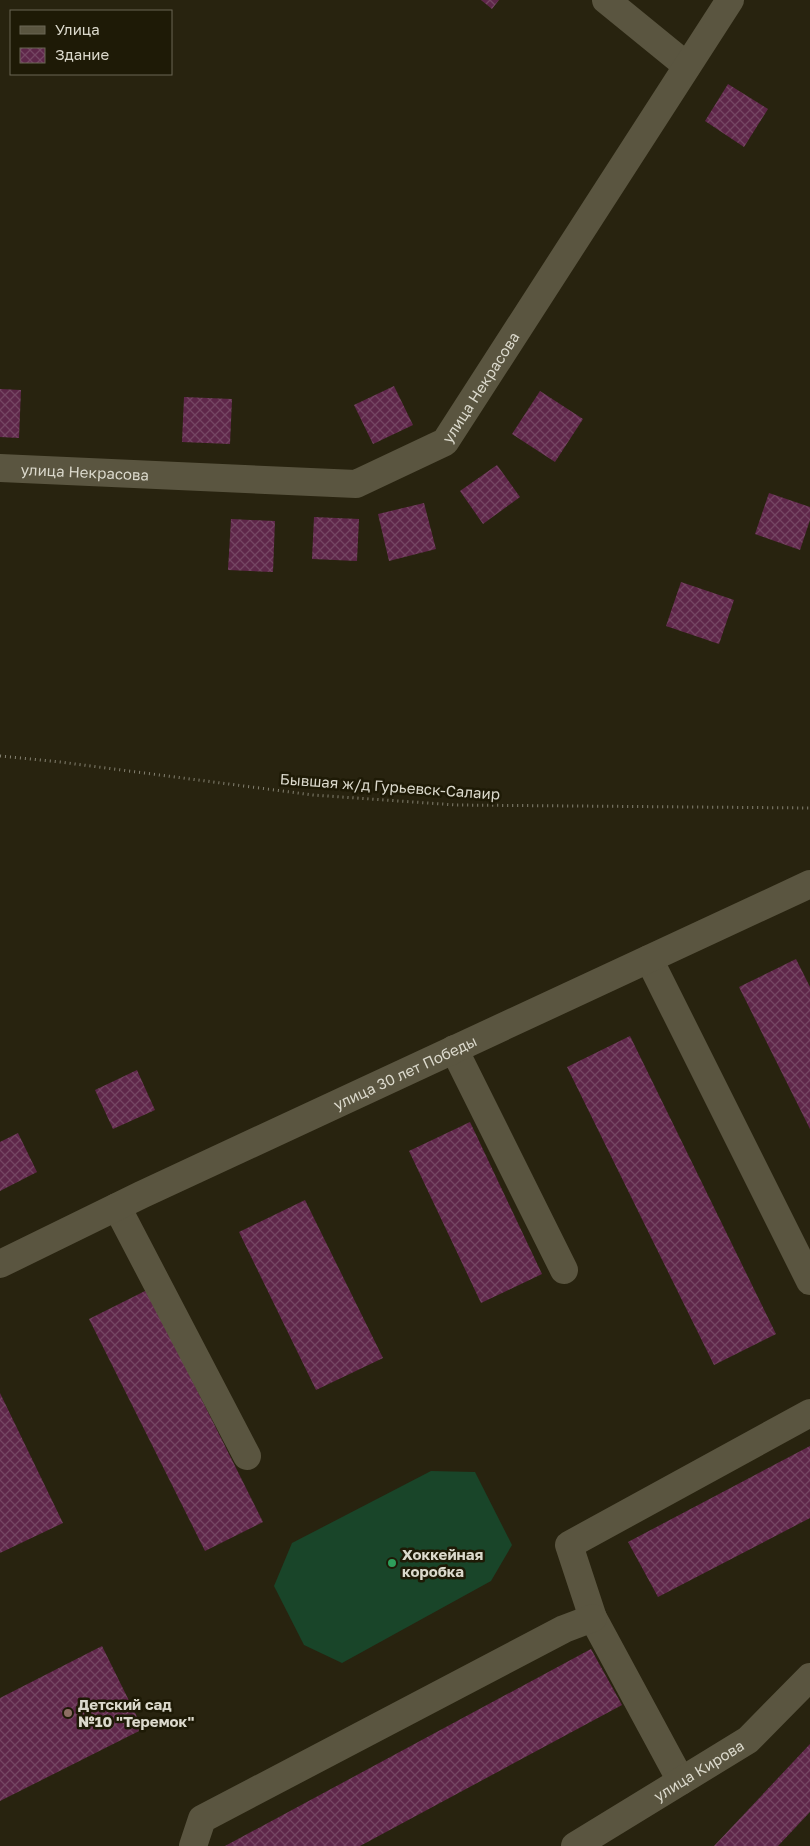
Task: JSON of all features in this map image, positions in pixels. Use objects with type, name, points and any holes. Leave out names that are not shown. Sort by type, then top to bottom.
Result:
[{"type":"street","points":[[606,0],[688,66]]},
{"type":"street","name":"улица Некрасова","points":[[0,468],[356,484],[445,442],[730,0]]},
{"type":"street","name":"улица 30 лет Победы","points":[[0,1264],[117,1206],[810,884]]},
{"type":"street","points":[[649,959],[810,1281]]},
{"type":"street","points":[[454,1049],[564,1270]]},
{"type":"street","points":[[117,1206],[247,1456]]},
{"type":"street","points":[[681,1781],[593,1618],[569,1544],[810,1413]]},
{"type":"street","points":[[193,1846],[202,1819],[564,1629],[593,1618]]},
{"type":"street","name":"улица Кирова","points":[[574,1846],[748,1740],[810,1677]]},
{"type":"path","name":"Бывшая ж/д Гурьевск-Салаир","points":[[0,756],[69,763],[313,795],[456,805],[810,808]]},
{"type":"green space","name":"Хоккейная коробка","points":[[431,1471],[475,1472],[512,1545],[491,1581],[342,1663],[304,1645],[274,1586],[292,1543]]},
{"type":"building","points":[[481,0],[499,0],[492,9]]},
{"type":"building","points":[[728,84],[768,109],[744,147],[705,121]]},
{"type":"building","points":[[394,386],[413,425],[373,444],[354,405]]},
{"type":"building","points":[[0,389],[21,390],[19,438],[0,437]]},
{"type":"building","points":[[540,391],[583,419],[555,462],[512,434]]},
{"type":"building","points":[[184,397],[232,399],[230,444],[182,442]]},
{"type":"building","points":[[497,465],[520,497],[483,524],[460,491]]},
{"type":"building","points":[[769,493],[810,507],[810,520],[800,550],[755,534]]},
{"type":"building","points":[[424,503],[436,549],[389,561],[378,514]]},
{"type":"building","points":[[314,517],[359,519],[357,561],[312,559]]},
{"type":"building","points":[[231,519],[275,521],[273,572],[228,570]]},
{"type":"building","points":[[681,582],[734,600],[719,644],[666,626]]},
{"type":"building","points":[[796,959],[810,987],[810,1129],[739,987]]},
{"type":"building","points":[[630,1036],[776,1334],[714,1365],[567,1067]]},
{"type":"building","points":[[137,1070],[155,1110],[113,1129],[95,1090]]},
{"type":"building","points":[[470,1122],[542,1274],[481,1303],[409,1151]]},
{"type":"building","points":[[18,1133],[37,1172],[0,1191],[0,1142]]},
{"type":"building","points":[[305,1200],[383,1358],[316,1390],[239,1232]]},
{"type":"building","points":[[147,1290],[263,1522],[205,1551],[89,1319]]},
{"type":"building","points":[[0,1393],[63,1523],[0,1553]]},
{"type":"building","points":[[810,1446],[810,1518],[658,1597],[628,1542]]},
{"type":"building","name":"Детский сад №10 \"Теремок\"","points":[[102,1646],[143,1729],[0,1801],[0,1698]]},
{"type":"building","points":[[591,1649],[622,1705],[360,1846],[225,1846]]},
{"type":"building","points":[[810,1744],[810,1812],[778,1846],[714,1846]]},
{"type":"place","name":"Хоккейная коробка","points":[[392,1563]]},
{"type":"place","name":"Детский сад №10 \"Теремок\"","points":[[68,1713]]}]
